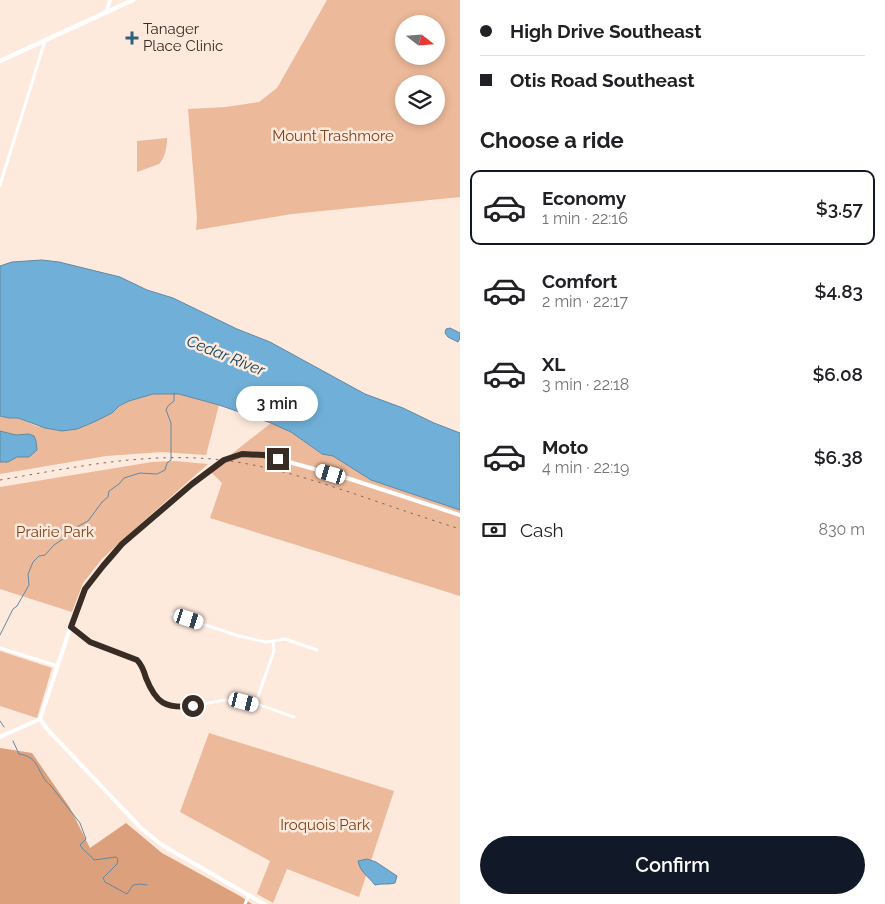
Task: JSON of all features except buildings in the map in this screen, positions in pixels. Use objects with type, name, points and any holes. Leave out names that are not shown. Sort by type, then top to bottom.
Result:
[{"type":"main road","points":[[0,62],[133,0]]},
{"type":"street","points":[[106,13],[110,0]]},
{"type":"street","points":[[0,185],[45,41]]},
{"type":"street","points":[[0,737],[40,719],[80,601],[90,582],[122,544],[192,484],[224,460],[242,454],[264,455],[293,462],[460,515]]},
{"type":"street","points":[[172,614],[239,636],[273,642],[285,640],[318,650]]},
{"type":"street","points":[[71,627],[90,642],[137,660],[141,664],[152,693],[164,704],[184,707],[215,701],[234,700],[294,717]]},
{"type":"street","points":[[255,705],[274,651],[273,642]]},
{"type":"street","points":[[1,648],[58,666]]},
{"type":"street","points":[[40,719],[48,730],[141,828],[178,856],[264,904]]},
{"type":"street","points":[[246,904],[249,895]]},
{"type":"green space","name":"Mount Trashmore","points":[[327,0],[460,0],[460,197],[292,214],[196,230],[197,218],[188,109],[226,107],[259,102],[277,88]]},
{"type":"green space","points":[[167,138],[163,159],[159,164],[137,172],[137,141]]},
{"type":"green space","points":[[153,394],[179,394],[219,405],[206,455],[162,452],[106,456],[0,474],[0,416],[18,418],[36,426],[62,431],[77,429],[112,413],[119,406],[129,401]]},
{"type":"green space","points":[[271,423],[291,432],[321,454],[333,456],[371,480],[460,510],[460,596],[210,518],[222,483],[210,471]]},
{"type":"green space","name":"Prairie Park","points":[[174,461],[208,464],[102,559],[83,583],[72,612],[0,589],[0,487],[152,462]]},
{"type":"green space","points":[[0,651],[52,668],[37,718],[0,706]]},
{"type":"green space","name":"Iroquois Park","points":[[209,733],[394,791],[359,897],[287,869],[273,903],[257,894],[270,861],[180,812]]},
{"type":"shaded area","points":[[0,748],[32,753],[70,808],[90,848],[126,823],[162,853],[252,904],[0,904]]},
{"type":"water","name":"Cedar River","points":[[42,260],[59,262],[120,277],[147,290],[173,298],[237,329],[270,342],[365,394],[460,433],[460,510],[371,480],[333,456],[322,454],[291,432],[271,423],[219,405],[179,394],[153,394],[129,401],[119,406],[112,413],[94,422],[77,429],[62,431],[45,428],[18,418],[0,416],[0,266],[12,262]]},
{"type":"water","points":[[450,328],[460,333],[458,342],[448,337],[445,333],[446,329]]},
{"type":"water","points":[[0,431],[16,435],[29,434],[34,436],[37,450],[29,457],[17,457],[8,462],[0,462]]},
{"type":"water","points":[[367,859],[376,862],[397,876],[395,883],[375,885],[359,865],[358,861]]},
{"type":"waterway","points":[[0,635],[13,609],[17,606],[29,585],[28,574],[33,562],[39,556],[45,555],[54,545],[69,535],[71,530],[88,521],[108,497],[109,491],[124,478],[140,473],[157,474],[165,470],[167,463],[171,460],[171,423],[166,410],[174,401],[174,393]]},
{"type":"waterway","points":[[0,721],[4,727]]},
{"type":"waterway","points":[[13,741],[19,754],[35,762],[46,781],[80,823],[86,839],[80,845],[83,849],[94,860],[116,857],[118,859],[117,864],[103,878],[105,882],[127,894],[133,885],[147,885]]},
{"type":"railway","points":[[0,480],[73,467],[122,461],[171,458],[217,459],[297,476],[460,529]]},
{"type":"place","name":"Tanager Place Clinic","points":[[132,38]]},
{"type":"route","points":[[193,706],[176,707],[160,702],[152,693],[141,664],[137,660],[90,642],[71,627],[80,601],[90,582],[103,566],[122,544],[192,484],[224,460],[242,454],[264,455],[278,459]]}]
